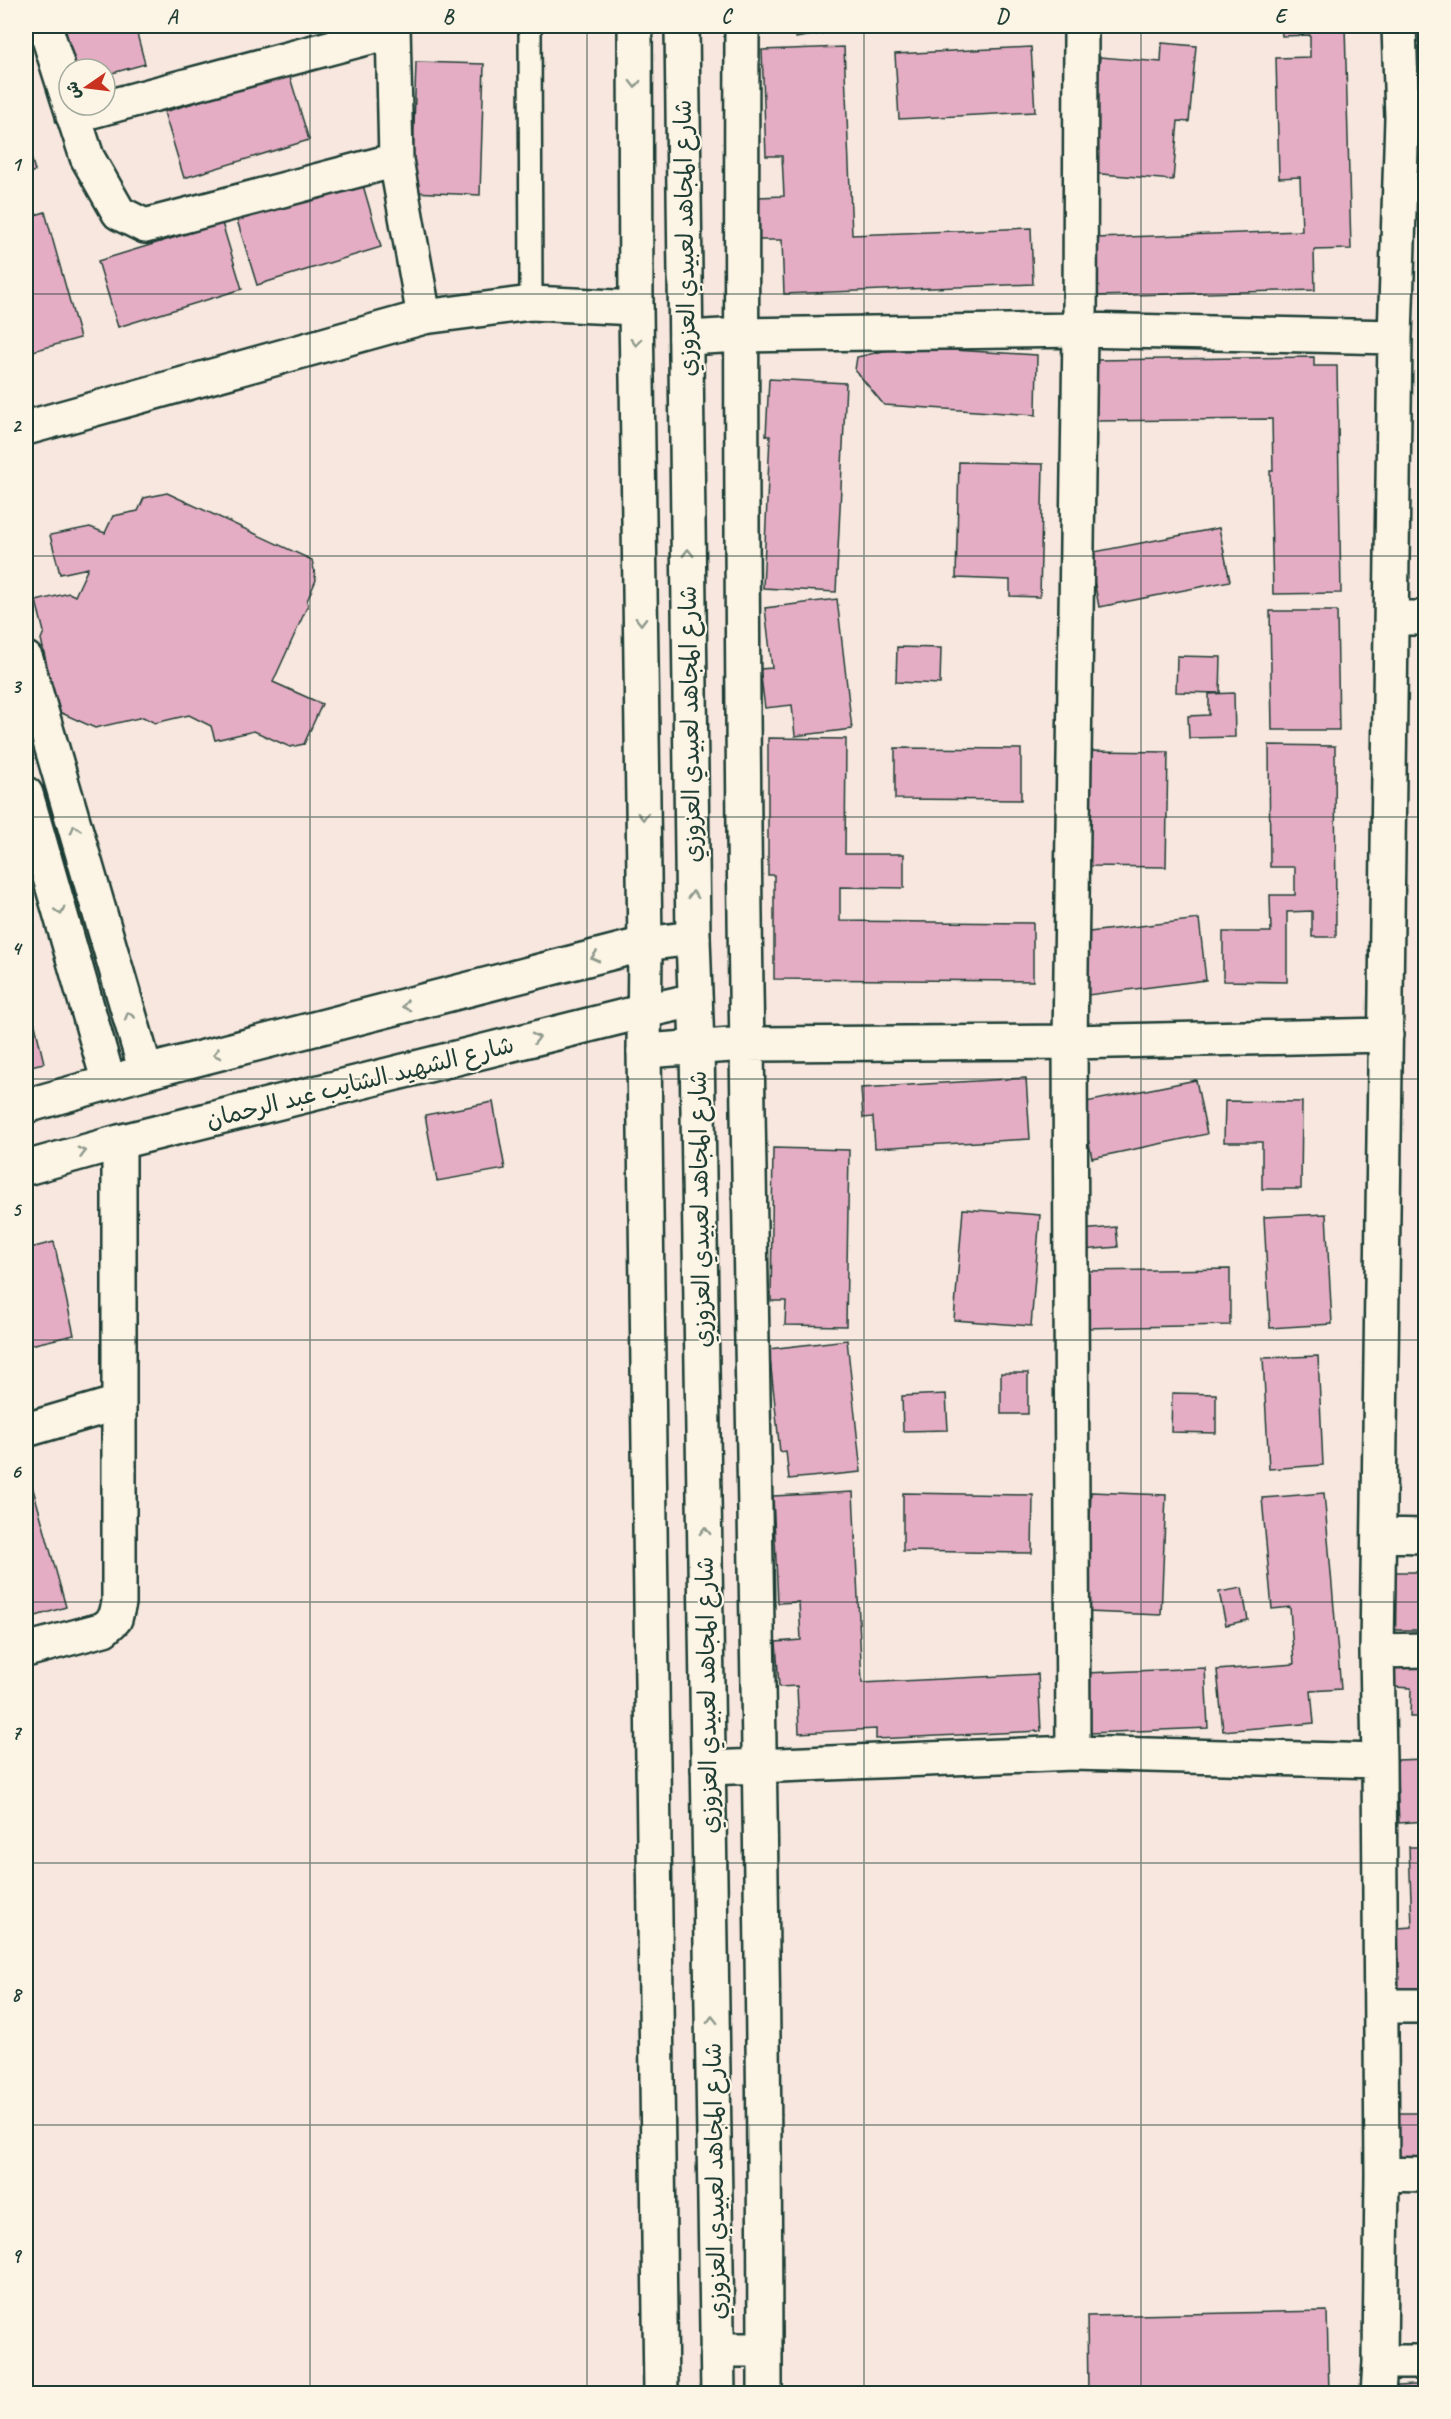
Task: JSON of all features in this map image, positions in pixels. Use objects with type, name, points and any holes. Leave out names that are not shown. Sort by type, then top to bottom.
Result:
[{"type":"street","points":[[45,26],[57,63]]},
{"type":"street","name":"شارع المجاهد لعبيدي العزوزي","points":[[634,26],[661,2394]]},
{"type":"street","name":"شارع المجاهد لعبيدي العزوزي","points":[[682,26],[693,938],[697,1047],[718,2394]]},
{"type":"street","name":"شارع المجاهد لعبيدي العزوزي","points":[[742,26],[741,335],[747,1044],[761,1765],[765,2394]]},
{"type":"street","points":[[1073,1753],[1070,1042],[1080,330],[1081,26]]},
{"type":"street","points":[[1378,2394],[1382,2174],[1377,1651],[1395,337],[1414,118],[1399,26]]},
{"type":"street","points":[[117,96],[393,28],[396,160],[424,317]]},
{"type":"street","points":[[74,117],[87,158],[119,213],[145,226],[396,160]]},
{"type":"street","points":[[26,428],[424,317],[531,303],[636,308]]},
{"type":"street","points":[[686,338],[741,335],[1080,330],[1395,337]]},
{"type":"street","points":[[1392,618],[1425,618]]},
{"type":"street","points":[[26,659],[146,1072]]},
{"type":"street","points":[[26,794],[35,859],[109,1083]]},
{"type":"street","points":[[26,1106],[146,1072],[645,944],[693,938]]},
{"type":"street","name":"شارع الشهيد الشايب عبد الرحمان","points":[[26,1168],[119,1142],[696,1000]]},
{"type":"street","points":[[644,1051],[747,1044],[1070,1042],[1386,1035]]},
{"type":"street","points":[[26,1650],[104,1629],[115,1619],[119,1603],[119,1142]]},
{"type":"street","points":[[26,1430],[118,1403]]},
{"type":"street","points":[[1380,1535],[1425,1536]]},
{"type":"street","points":[[1377,1651],[1425,1650]]},
{"type":"street","points":[[708,1768],[1073,1753],[1379,1761]]},
{"type":"street","points":[[1381,2007],[1425,2006]]},
{"type":"street","points":[[1382,2174],[1425,2175]]},
{"type":"street","points":[[717,2350],[765,2350]]},
{"type":"street","points":[[1380,2361],[1425,2362]]},
{"type":"lane","points":[[530,26],[531,303]]},
{"type":"building","points":[[64,26],[135,26],[145,64],[117,72],[117,57],[73,57]]},
{"type":"building","points":[[414,26],[482,26],[482,32],[414,30]]},
{"type":"building","points":[[793,26],[855,26],[856,28],[796,38]]},
{"type":"building","points":[[1281,26],[1345,26],[1351,249],[1314,250],[1315,290],[1097,296],[1096,238],[1302,231],[1300,177],[1279,178],[1276,58],[1310,57],[1310,35],[1282,36]]},
{"type":"building","points":[[1162,43],[1196,46],[1189,122],[1178,121],[1173,180],[1090,173],[1100,57],[1161,62]]},
{"type":"building","points":[[844,47],[852,235],[1031,228],[1033,284],[784,294],[782,240],[759,240],[758,197],[784,196],[782,156],[766,156],[762,50]]},
{"type":"building","points":[[1031,47],[1035,112],[899,119],[895,54]]},
{"type":"building","points":[[416,62],[484,64],[480,195],[412,192]]},
{"type":"building","points":[[289,74],[309,140],[184,178],[164,112]]},
{"type":"building","points":[[26,138],[35,171],[26,174]]},
{"type":"building","points":[[1426,145],[1426,193],[1417,193],[1412,146]]},
{"type":"building","points":[[362,182],[381,247],[257,285],[237,220]]},
{"type":"building","points":[[45,212],[80,338],[26,353],[26,218]]},
{"type":"building","points":[[222,223],[242,289],[118,327],[98,261]]},
{"type":"building","points":[[901,347],[1037,355],[1036,415],[884,405],[855,370],[857,357]]},
{"type":"building","points":[[1314,357],[1314,366],[1337,366],[1341,593],[1273,594],[1270,471],[1273,471],[1272,419],[1096,421],[1095,360]]},
{"type":"building","points":[[769,379],[846,383],[836,592],[763,588],[770,436],[766,436]]},
{"type":"building","points":[[959,462],[1043,464],[1040,597],[1010,596],[1010,580],[956,578]]},
{"type":"building","points":[[167,493],[312,560],[316,580],[307,601],[308,605],[273,682],[322,704],[304,744],[290,747],[254,731],[215,740],[211,726],[189,715],[155,723],[143,717],[95,728],[57,711],[41,639],[44,632],[36,601],[69,593],[75,596],[88,568],[60,574],[50,535],[90,527],[105,533],[113,516],[138,511],[144,498]]},
{"type":"building","points":[[1219,528],[1230,581],[1099,607],[1089,553]]},
{"type":"building","points":[[837,599],[852,729],[795,736],[792,705],[765,708],[760,669],[772,668],[765,608]]},
{"type":"building","points":[[1270,611],[1337,611],[1339,730],[1272,730]]},
{"type":"building","points":[[897,647],[941,648],[940,684],[896,682]]},
{"type":"building","points":[[1177,656],[1221,657],[1220,693],[1176,692]]},
{"type":"building","points":[[1234,693],[1235,737],[1189,738],[1188,716],[1209,715],[1209,694]]},
{"type":"building","points":[[768,738],[846,739],[845,854],[904,854],[904,888],[840,887],[840,921],[1033,923],[1033,981],[774,979],[774,875],[768,875]]},
{"type":"building","points":[[1269,745],[1335,746],[1336,937],[1312,937],[1312,911],[1287,912],[1287,982],[1223,981],[1223,932],[1271,932],[1270,895],[1295,895],[1295,867],[1270,867]]},
{"type":"building","points":[[895,748],[1021,749],[1021,800],[895,799]]},
{"type":"building","points":[[1090,751],[1168,752],[1166,867],[1088,866]]},
{"type":"building","points":[[1199,919],[1206,980],[1088,995],[1081,933]]},
{"type":"building","points":[[26,987],[31,1008],[26,1009]]},
{"type":"building","points":[[31,1008],[44,1063],[26,1067],[26,1009]]},
{"type":"building","points":[[1026,1078],[1030,1139],[875,1148],[873,1117],[863,1118],[861,1088]]},
{"type":"building","points":[[1196,1080],[1207,1134],[1092,1158],[1081,1103]]},
{"type":"building","points":[[1225,1101],[1302,1102],[1301,1189],[1262,1189],[1262,1142],[1224,1142]]},
{"type":"building","points":[[493,1102],[505,1169],[437,1181],[425,1115]]},
{"type":"building","points":[[773,1148],[849,1150],[846,1326],[785,1325],[786,1301],[771,1301]]},
{"type":"building","points":[[963,1209],[1040,1215],[1031,1326],[954,1320]]},
{"type":"building","points":[[1326,1214],[1332,1324],[1270,1328],[1264,1217]]},
{"type":"building","points":[[1116,1227],[1118,1247],[1082,1250],[1080,1230]]},
{"type":"building","points":[[54,1242],[74,1335],[26,1346],[26,1249]]},
{"type":"building","points":[[1230,1269],[1230,1325],[1084,1328],[1083,1271]]},
{"type":"building","points":[[847,1340],[861,1472],[789,1479],[786,1451],[780,1452],[769,1349]]},
{"type":"building","points":[[1318,1356],[1323,1465],[1269,1469],[1263,1358]]},
{"type":"building","points":[[1001,1373],[1028,1373],[1028,1414],[1001,1414]]},
{"type":"building","points":[[1172,1393],[1216,1394],[1216,1433],[1171,1432]]},
{"type":"building","points":[[946,1394],[948,1430],[903,1431],[902,1396]]},
{"type":"building","points":[[26,1464],[66,1607],[26,1619]]},
{"type":"building","points":[[853,1492],[862,1683],[1038,1674],[1041,1731],[876,1739],[876,1729],[799,1733],[797,1686],[779,1687],[776,1642],[801,1640],[799,1602],[778,1603],[773,1496]]},
{"type":"building","points":[[1091,1492],[1166,1495],[1161,1615],[1087,1612]]},
{"type":"building","points":[[903,1493],[1033,1495],[1032,1553],[903,1551]]},
{"type":"building","points":[[1324,1493],[1341,1689],[1311,1691],[1314,1723],[1223,1731],[1217,1670],[1294,1664],[1290,1607],[1272,1609],[1262,1498]]},
{"type":"building","points":[[1383,1572],[1426,1572],[1426,1630],[1384,1630]]},
{"type":"building","points":[[1242,1588],[1248,1620],[1226,1625],[1219,1592]]},
{"type":"building","points":[[1395,1666],[1426,1666],[1426,1717],[1410,1717],[1411,1688],[1394,1687]]},
{"type":"building","points":[[1205,1668],[1208,1728],[1089,1733],[1086,1673]]},
{"type":"building","points":[[1426,1759],[1426,1821],[1399,1823],[1396,1760]]},
{"type":"building","points":[[1409,1847],[1426,1847],[1426,2001],[1384,2002],[1382,1967],[1399,1967],[1398,1928],[1412,1927]]},
{"type":"building","points":[[1384,2113],[1426,2113],[1426,2176],[1384,2162]]},
{"type":"building","points":[[1327,2311],[1329,2394],[1088,2394],[1087,2316]]},
{"type":"building","points":[[1426,2384],[1426,2394],[1386,2394],[1385,2387]]}]
